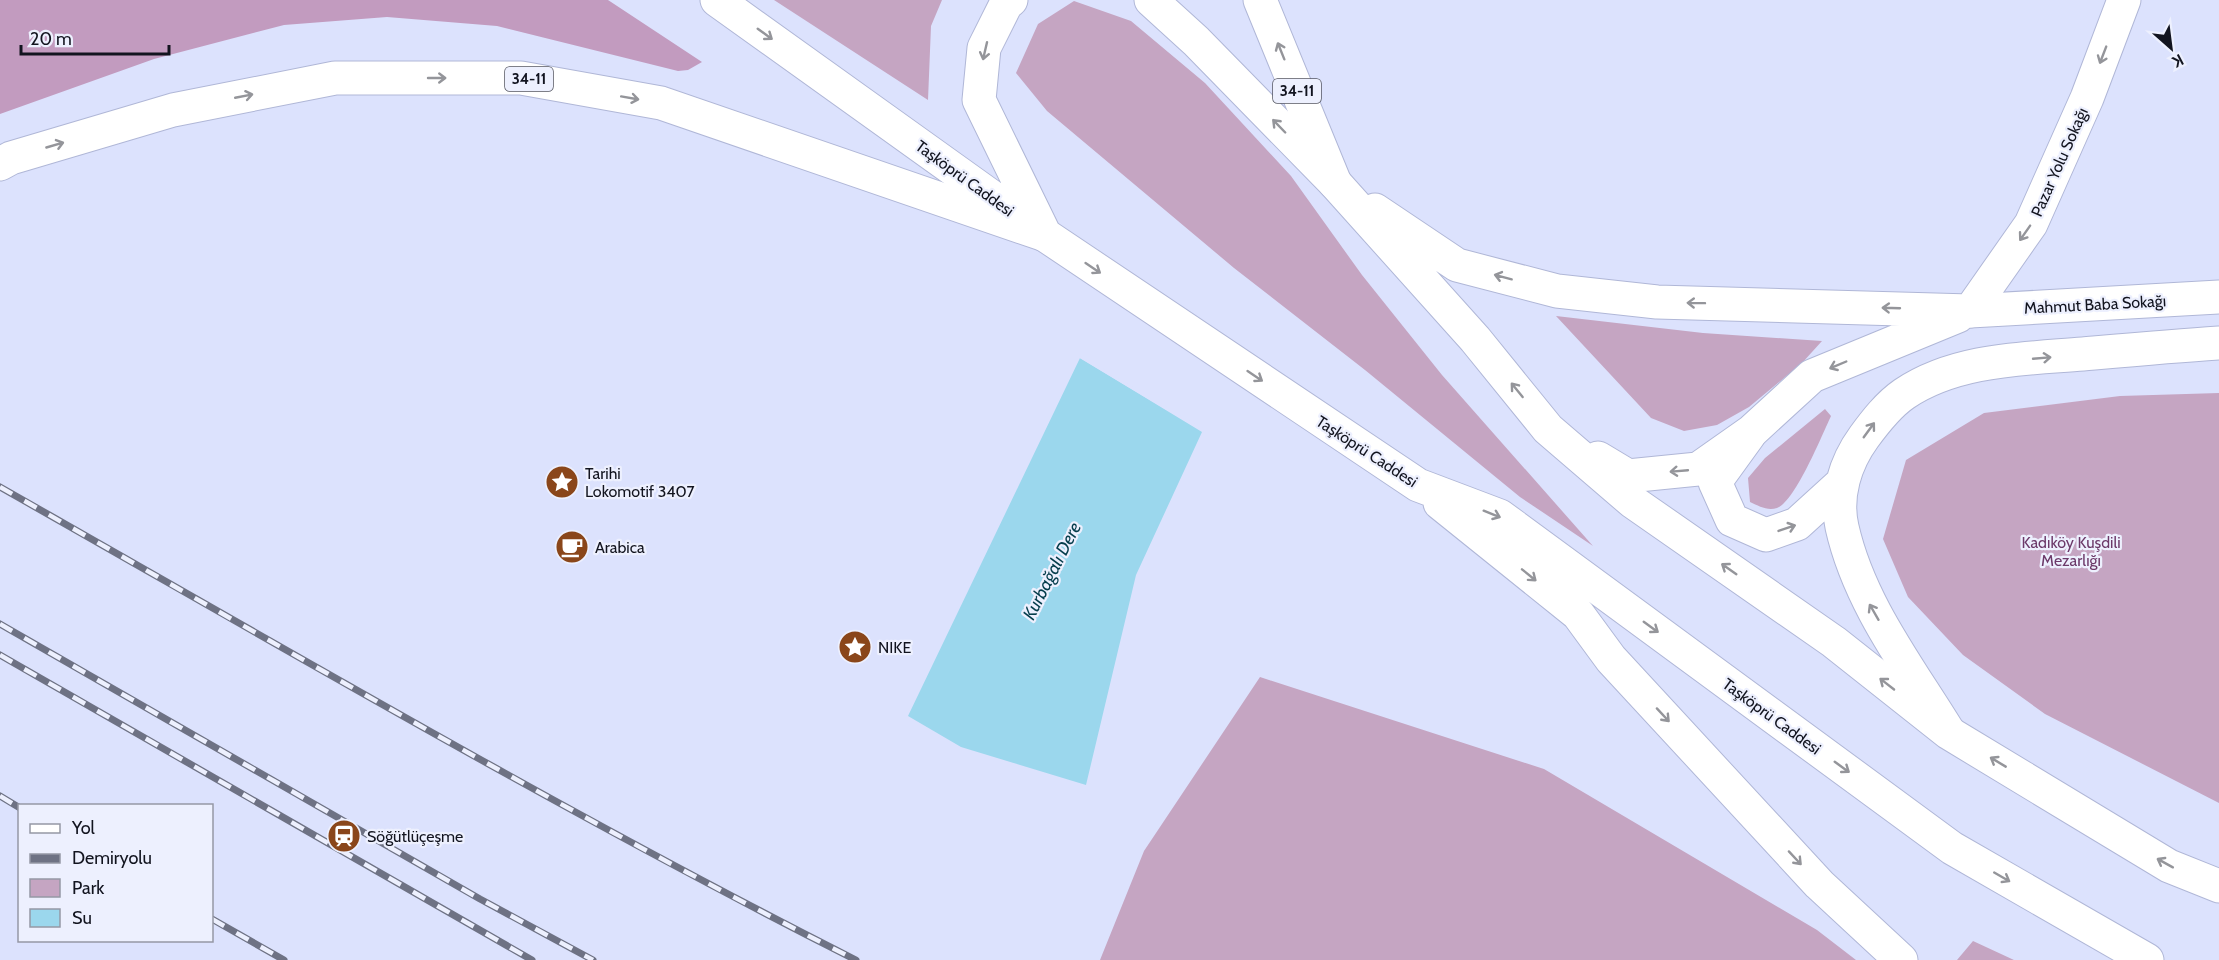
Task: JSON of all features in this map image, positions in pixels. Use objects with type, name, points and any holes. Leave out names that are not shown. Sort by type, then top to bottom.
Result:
[{"type":"main road","name":"Taşköprü Caddesi","points":[[717,0],[1045,235],[1418,486],[1500,516],[1952,848],[2147,960]]},
{"type":"main road","points":[[1011,0],[1006,4],[984,48],[979,100],[1045,235]]},
{"type":"main road","points":[[1151,0],[1196,41],[1335,183],[1475,339],[1548,429],[1633,502],[1834,642],[1949,733],[2169,866],[2219,886]]},
{"type":"main road","name":"34-11","points":[[1260,0],[1335,183]]},
{"type":"main road","name":"Pazar Yolu Sokağı","points":[[1970,311],[2031,224],[2086,98],[2124,0]]},
{"type":"main road","name":"34-11","points":[[0,164],[11,158],[173,110],[335,78],[521,78],[661,103],[1045,235]]},
{"type":"main road","points":[[1335,183],[1457,265],[1557,291],[1657,302],[1970,311]]},
{"type":"main road","name":"Mahmut Baba Sokağı","points":[[1970,311],[2219,297]]},
{"type":"main road","points":[[1548,429],[1628,476],[1698,469],[1752,431],[1812,376],[1894,340],[1970,311]]},
{"type":"main road","points":[[1949,733],[1866,598],[1854,566],[1842,525],[1841,484],[1854,451],[1877,419],[1904,394],[1951,371],[2006,361],[2219,343]]},
{"type":"main road","points":[[1752,431],[1715,482],[1732,520],[1766,535],[1797,524],[1841,484]]},
{"type":"main road","points":[[1418,486],[1578,614],[1611,659],[1819,884],[1901,960]]},
{"type":"green space","points":[[774,0],[942,0],[931,26],[928,100]]},
{"type":"green space","points":[[1074,1],[1131,21],[1205,83],[1291,176],[1362,275],[1442,375],[1593,546],[1520,497],[1365,370],[1234,268],[1047,111],[1016,73],[1038,24]]},
{"type":"green space","points":[[1556,316],[1703,333],[1822,341],[1802,363],[1749,407],[1717,425],[1684,431],[1651,418]]},
{"type":"green space","name":"Kadıköy Kuşdili Mezarlığı","points":[[2219,393],[2219,803],[2045,714],[1963,655],[1908,597],[1883,539],[1906,460],[1984,413],[2120,396]]},
{"type":"green space","points":[[1825,409],[1831,416],[1792,494],[1784,503],[1773,509],[1763,508],[1750,502],[1748,478],[1765,458]]},
{"type":"green space","points":[[1260,677],[1544,769],[1817,930],[1856,960],[1100,960],[1144,851]]},
{"type":"green space","points":[[1973,941],[2014,960],[1957,960]]},
{"type":"shaded area","points":[[0,0],[608,0],[702,62],[688,70],[678,71],[497,26],[387,17],[284,25],[154,59],[0,114]]},
{"type":"water","name":"Kurbağalı Dere","points":[[1080,358],[1202,432],[1136,575],[1086,785],[961,747],[908,716]]},
{"type":"pier","points":[[1080,355],[1204,429],[1205,433],[1078,357]]},
{"type":"railway","points":[[0,487],[532,788],[639,847],[856,960]]},
{"type":"railway","points":[[0,624],[480,899],[593,960]]},
{"type":"railway","points":[[0,655],[532,960]]},
{"type":"railway","points":[[0,796],[18,807]]},
{"type":"railway","points":[[213,920],[284,960]]},
{"type":"place","name":"Tarihi Lokomotif 3407","points":[[562,482]]},
{"type":"place","name":"Arabica","points":[[572,547]]},
{"type":"place","name":"NIKE","points":[[855,647]]},
{"type":"place","name":"Söğütlüçeşme","points":[[344,836]]}]
